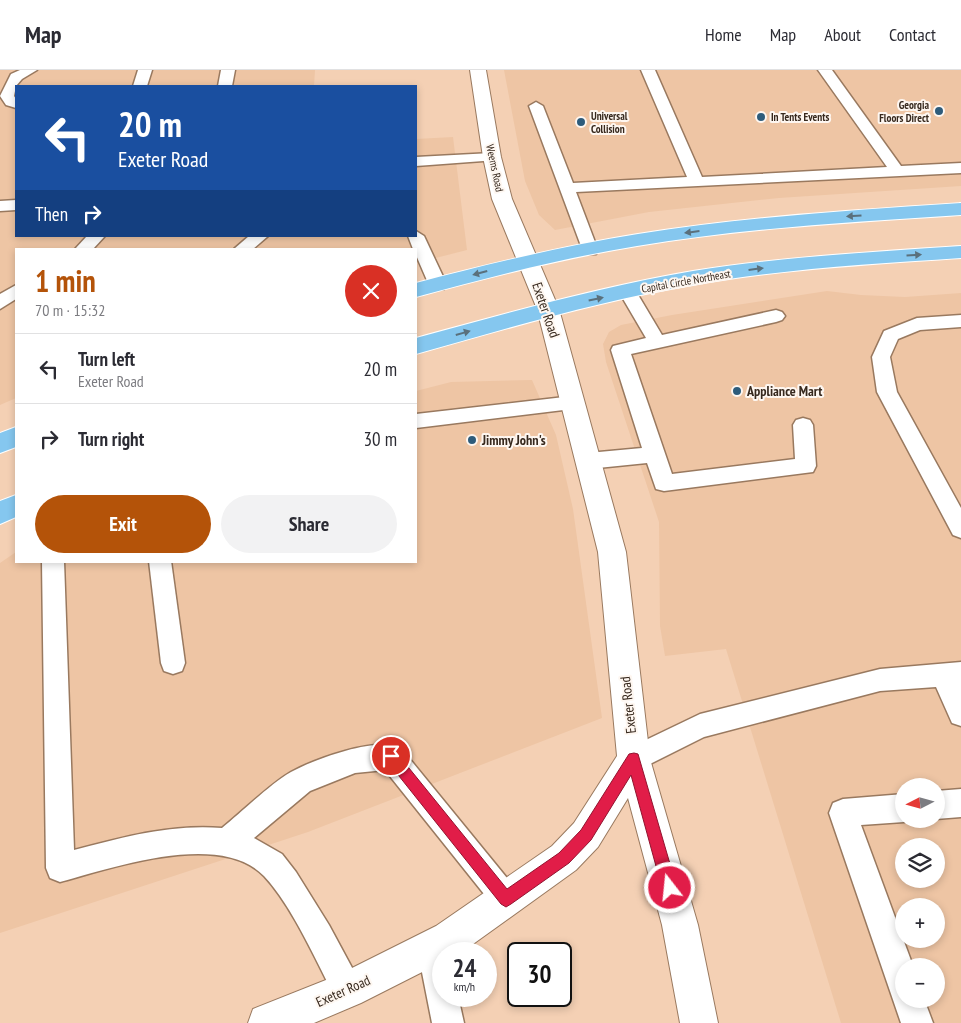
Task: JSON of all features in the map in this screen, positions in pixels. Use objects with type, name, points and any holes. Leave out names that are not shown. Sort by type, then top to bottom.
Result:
[{"type":"main road","points":[[417,290],[528,261],[669,235],[797,220],[961,209]]},
{"type":"main road","name":"Capital Circle Northeast","points":[[417,346],[548,309],[692,278],[820,261],[961,252]]},
{"type":"main road","points":[[0,514],[15,506]]},
{"type":"street","name":"Weems Road","points":[[478,70],[492,157],[502,200],[528,261]]},
{"type":"street","name":"Exeter Road","points":[[443,942],[564,858],[586,835],[634,759],[612,552],[548,309],[528,261]]},
{"type":"street","points":[[634,759],[680,924],[699,1023]]},
{"type":"street","name":"Exeter Road","points":[[267,1023],[348,990],[432,947]]},
{"type":"lane","points":[[15,104],[11,102],[7,96],[16,77],[30,70]]},
{"type":"lane","points":[[140,85],[145,70]]},
{"type":"lane","points":[[225,85],[228,70]]},
{"type":"lane","points":[[648,70],[697,182]]},
{"type":"lane","points":[[825,70],[897,171]]},
{"type":"lane","points":[[536,106],[590,250]]},
{"type":"lane","points":[[417,162],[492,157]]},
{"type":"lane","points":[[567,188],[961,168]]},
{"type":"lane","points":[[0,206],[15,205]]},
{"type":"lane","points":[[84,248],[96,237]]},
{"type":"lane","points":[[243,248],[259,237]]},
{"type":"lane","points":[[416,237],[438,285]]},
{"type":"lane","points":[[628,292],[656,342]]},
{"type":"lane","points":[[776,316],[620,350],[664,483],[806,466],[803,425]]},
{"type":"lane","points":[[961,321],[917,324],[890,335],[881,357],[887,392],[961,529]]},
{"type":"lane","points":[[417,421],[478,412],[573,403]]},
{"type":"lane","points":[[588,461],[654,455]]},
{"type":"lane","points":[[55,563],[60,868],[168,840],[208,840],[244,848],[272,864],[300,902],[348,990]]},
{"type":"lane","points":[[160,563],[173,662]]},
{"type":"lane","points":[[634,759],[700,726],[880,680],[952,674],[961,714]]},
{"type":"lane","points":[[225,844],[300,782],[355,760],[391,756],[506,899]]},
{"type":"lane","points":[[945,804],[961,803]]},
{"type":"lane","points":[[895,809],[843,813],[895,960]]},
{"type":"lane","points":[[445,1007],[448,1023]]},
{"type":"lane","points":[[911,1008],[917,1023]]},
{"type":"shaded area","points":[[0,70],[315,70],[314,85],[15,85],[15,237],[417,237],[417,139],[453,137],[467,250],[417,263],[417,248],[15,248],[15,398],[0,405]]},
{"type":"shaded area","points":[[504,70],[961,70],[961,186],[779,198],[649,212],[555,230],[539,215],[525,181]]},
{"type":"shaded area","points":[[827,291],[905,297],[961,293],[961,1023],[841,1023],[726,649],[665,656],[660,626],[659,522],[606,362],[603,344],[609,332],[621,325],[672,315]]},
{"type":"shaded area","points":[[532,380],[556,435],[573,509],[602,718],[308,832],[0,933],[0,563],[15,553],[15,563],[417,563],[417,391],[451,382]]},
{"type":"place","name":"Georgia Floors Direct","points":[[939,111]]},
{"type":"place","name":"In Tents Events","points":[[761,117]]},
{"type":"place","name":"Universal Collision","points":[[581,122]]},
{"type":"place","name":"Appliance Mart","points":[[737,391]]},
{"type":"place","name":"Jimmy John's","points":[[472,440]]},
{"type":"route","points":[[391,756],[506,899],[564,858],[586,835],[634,759],[670,888]]}]
